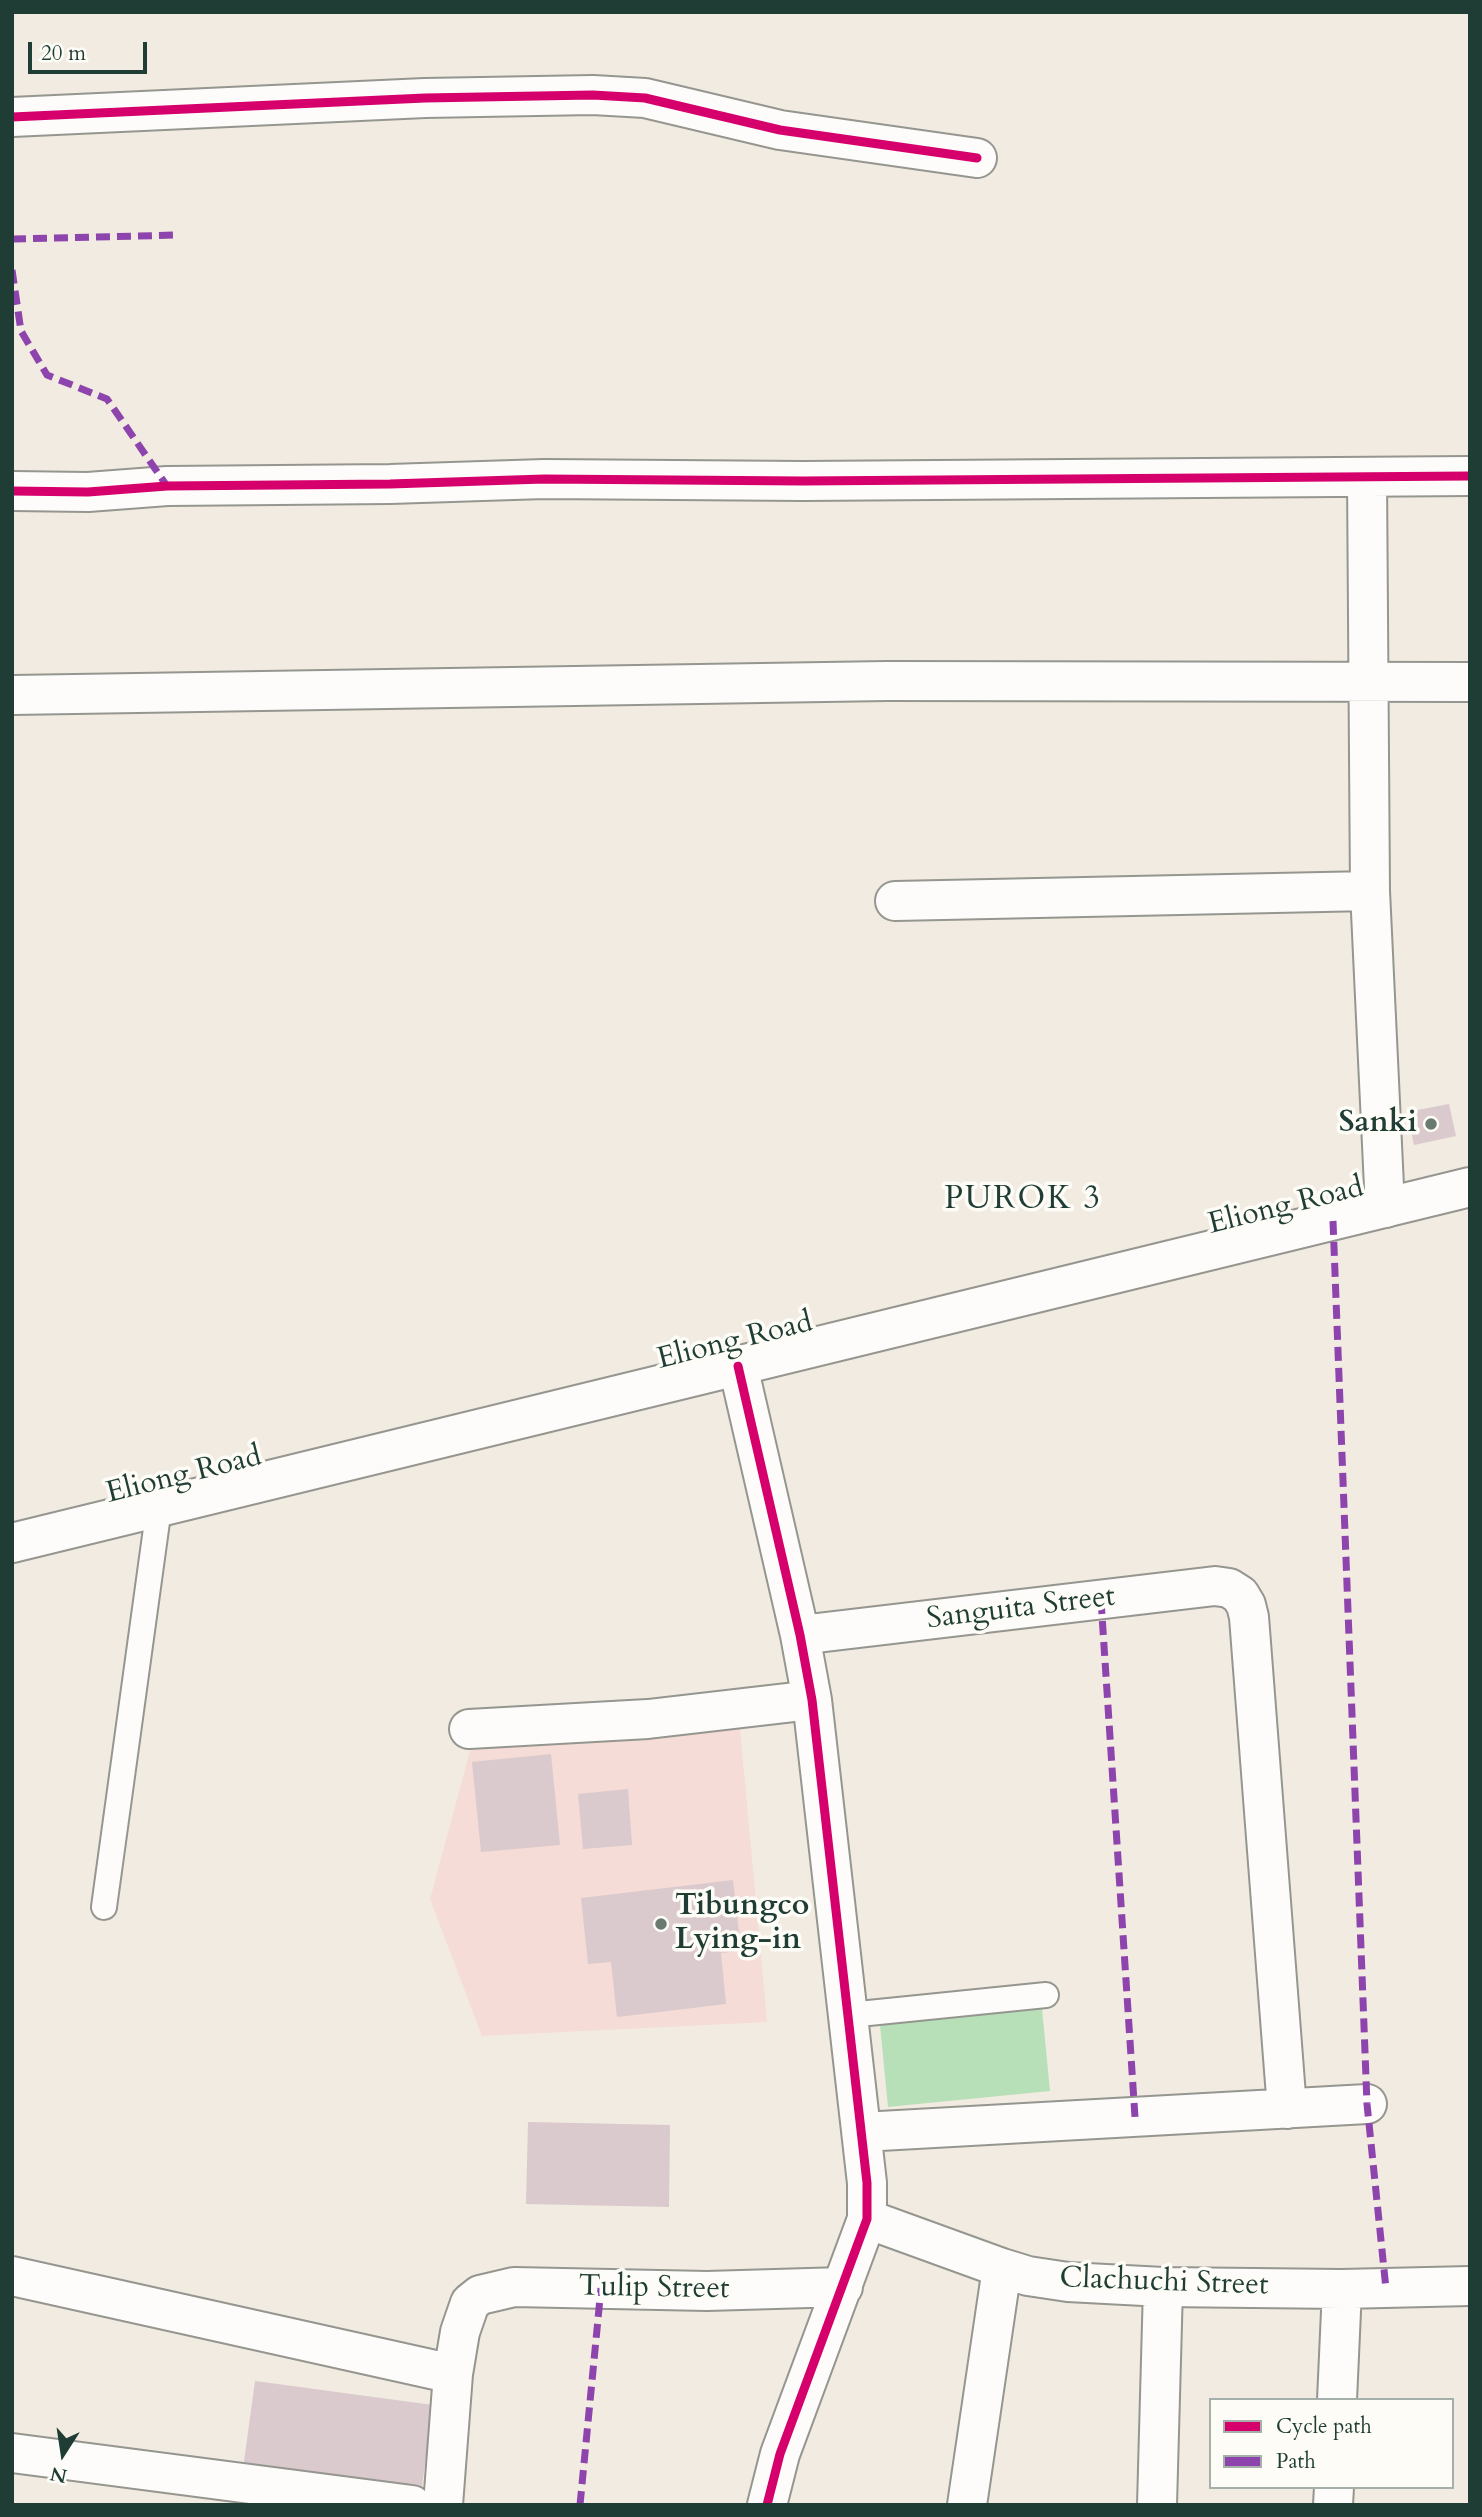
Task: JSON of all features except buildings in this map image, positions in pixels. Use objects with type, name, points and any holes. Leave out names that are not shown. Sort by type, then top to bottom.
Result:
[{"type":"street","points":[[12,117],[425,98],[593,95],[645,98],[780,130],[978,159]]},
{"type":"street","points":[[12,491],[88,492],[167,486],[390,484],[544,479],[803,481],[1470,476]]},
{"type":"street","points":[[1367,477],[1370,891],[1385,1208]]},
{"type":"street","points":[[12,695],[887,681],[1470,681]]},
{"type":"street","points":[[895,901],[1370,891]]},
{"type":"street","name":"Eliong Road","points":[[12,1543],[1470,1187]]},
{"type":"street","points":[[738,1366],[800,1635],[812,1700],[862,2132],[867,2219],[780,2454],[767,2505]]},
{"type":"street","name":"Sanguita Street","points":[[800,1635],[1215,1586],[1229,1588],[1240,1595],[1249,1617],[1287,2109]]},
{"type":"street","points":[[469,1729],[648,1719],[812,1700]]},
{"type":"street","points":[[862,2132],[1367,2104]]},
{"type":"street","name":"Clachuchi Street","points":[[867,2219],[1002,2268],[1068,2283],[1342,2289],[1470,2286]]},
{"type":"street","points":[[967,2505],[1002,2268]]},
{"type":"street","points":[[12,2276],[453,2374],[443,2505]]},
{"type":"street","name":"Tulip Street","points":[[453,2374],[460,2332],[470,2303],[480,2295],[514,2287],[707,2291],[843,2287]]},
{"type":"street","points":[[1157,2505],[1163,2287]]},
{"type":"street","points":[[1337,2398],[1342,2289]]},
{"type":"street","points":[[12,2453],[412,2505]]},
{"type":"lane","points":[[104,1907],[159,1507]]},
{"type":"lane","points":[[849,2015],[1046,1996]]},
{"type":"shaded area","points":[[740,1728],[767,2022],[482,2036],[430,1899],[472,1744]]},
{"type":"green space","points":[[1042,2009],[1050,2091],[888,2107],[880,2025]]},
{"type":"marked path","points":[[12,239],[178,235]]},
{"type":"marked path","points":[[12,270],[21,331],[47,375],[107,399],[167,486]]},
{"type":"marked path","points":[[1333,1221],[1367,2104],[1386,2289]]},
{"type":"marked path","points":[[1101,1600],[1135,2117]]},
{"type":"marked path","points":[[580,2505],[601,2288]]},
{"type":"cycle path","points":[[12,117],[425,98],[593,95],[645,98],[780,130],[977,158]]},
{"type":"cycle path","points":[[12,491],[88,492],[167,486],[390,484],[544,479],[803,481],[1470,476]]},
{"type":"cycle path","points":[[738,1366],[800,1635],[812,1700],[867,2183],[867,2219],[780,2454],[767,2505]]},
{"type":"place","name":"Sanki","points":[[1431,1124]]},
{"type":"place","name":"Tibungco Lying-in","points":[[661,1924]]},
{"type":"district","name":"PUROK 3","points":[[1023,1201]]}]
